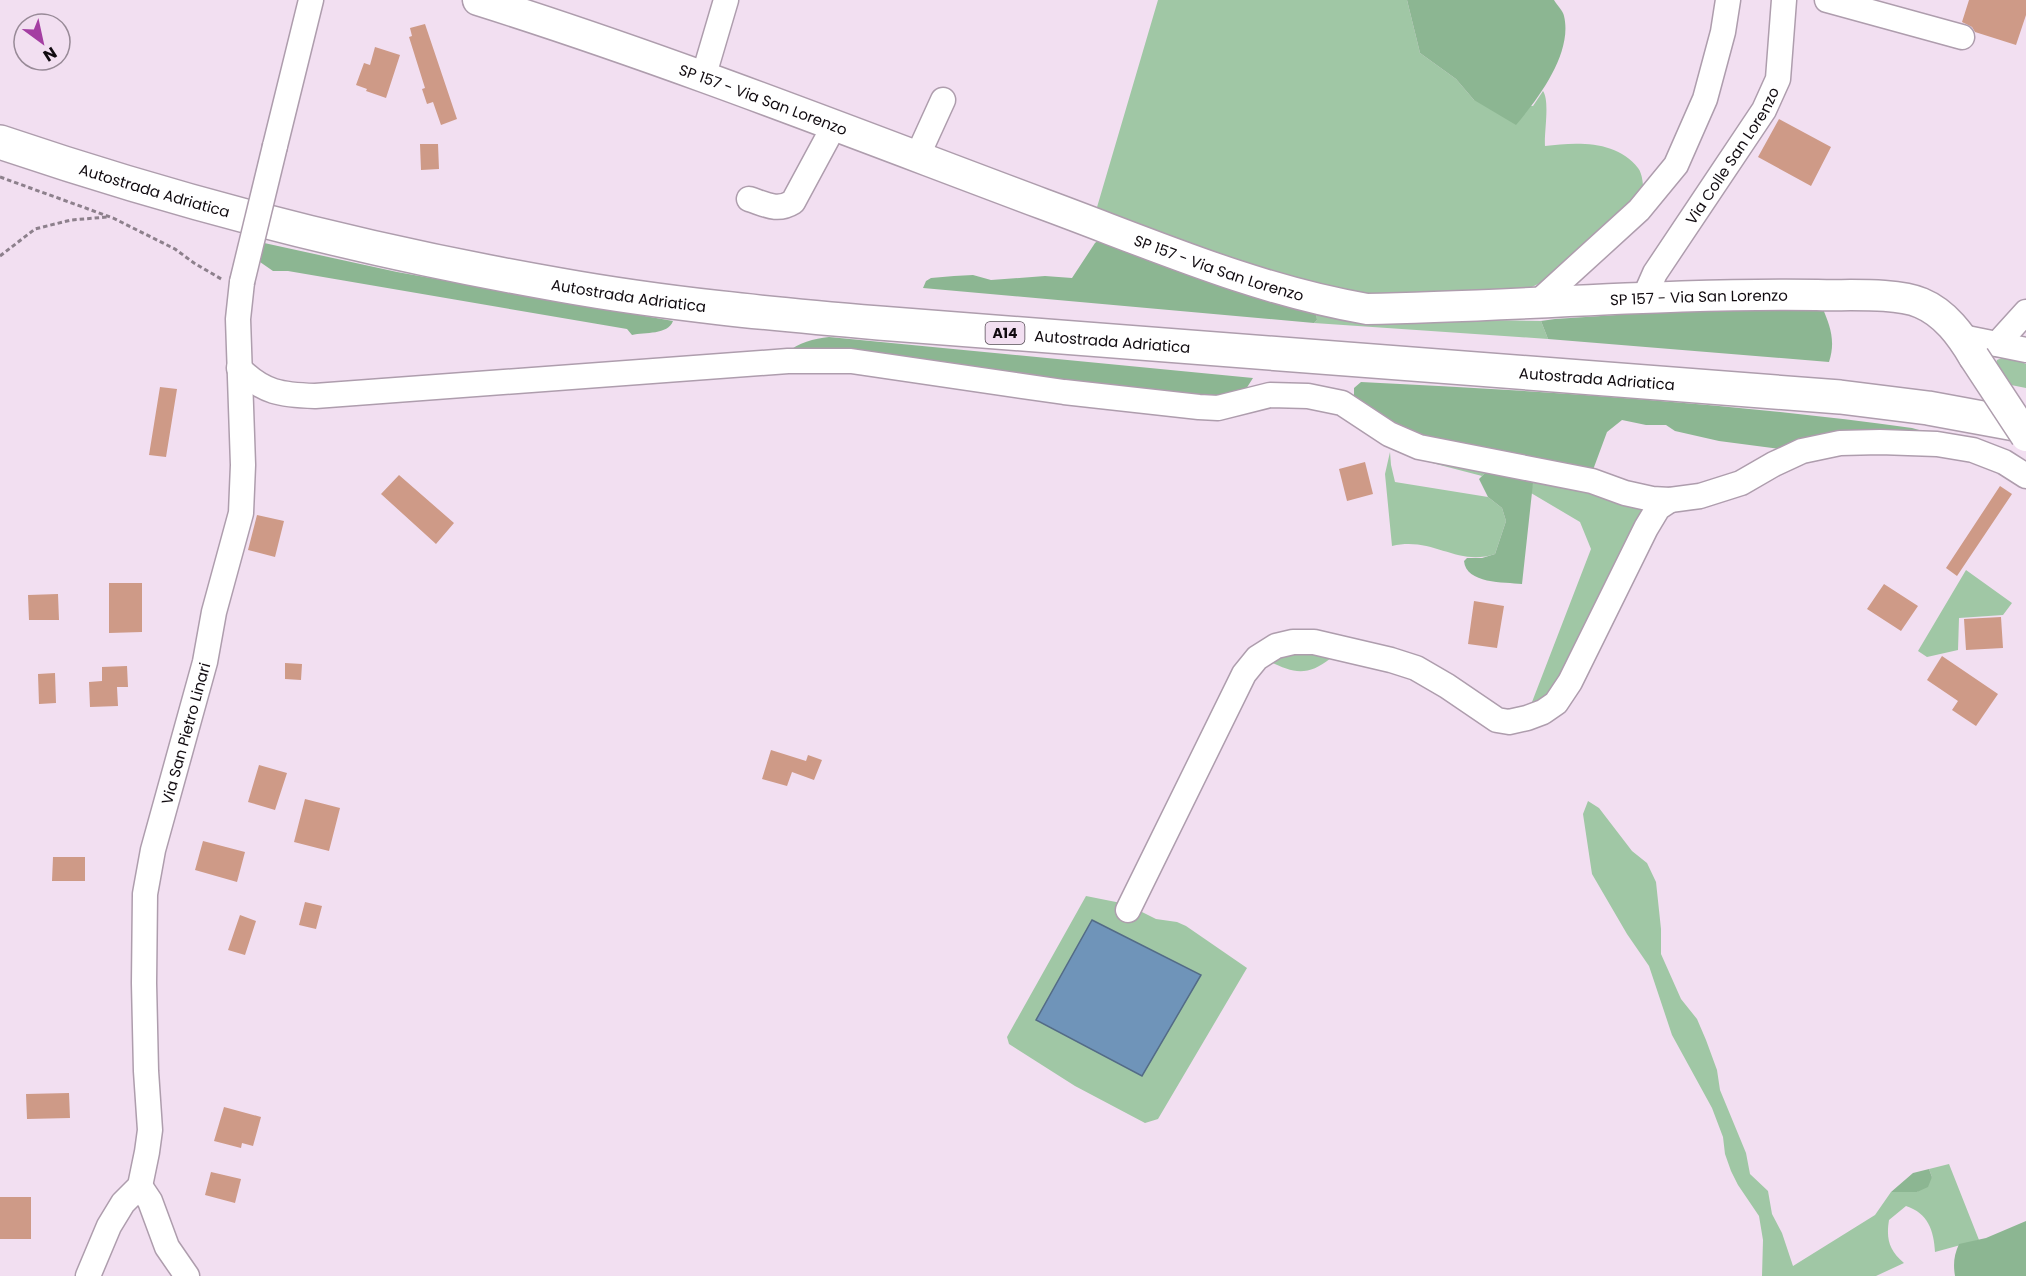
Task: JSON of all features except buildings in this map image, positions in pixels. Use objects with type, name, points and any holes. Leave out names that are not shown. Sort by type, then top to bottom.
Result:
[{"type":"highway","name":"Autostrada Adriatica","points":[[0,119],[176,174],[362,223],[499,251],[657,277],[731,287],[883,302],[1811,372],[1905,382],[2026,402]]},
{"type":"highway","name":"Autostrada Adriatica","points":[[0,142],[139,186],[312,234],[489,272],[651,299],[746,311],[891,324],[1840,397],[1928,408],[2026,426]]},
{"type":"main road","name":"SP 157 - Via San Lorenzo","points":[[478,0],[704,78],[1238,276],[1325,302],[1367,309],[1760,294],[1890,297],[1919,302],[1933,310],[1977,346],[2026,436]]},
{"type":"street","name":"Via San Pietro Linari","points":[[141,1186],[150,1130],[144,982],[145,894],[153,850],[205,663],[214,612],[241,513],[243,465],[238,319],[241,285],[311,0]]},
{"type":"street","points":[[704,78],[726,0]]},
{"type":"street","points":[[1538,302],[1599,249],[1639,210],[1676,165],[1705,99],[1723,32],[1728,0]]},
{"type":"street","name":"Via Colle San Lorenzo","points":[[1644,298],[1655,273],[1732,154],[1764,110],[1778,80],[1784,0]]},
{"type":"street","points":[[1827,0],[1962,37]]},
{"type":"street","points":[[917,157],[943,100]]},
{"type":"street","points":[[749,199],[774,208],[785,207],[792,202],[834,126]]},
{"type":"street","points":[[1977,346],[2026,312]]},
{"type":"street","points":[[1977,346],[2026,351]]},
{"type":"street","points":[[239,368],[249,379],[267,390],[286,395],[315,396],[788,361],[851,361],[1064,392],[1199,408],[1218,408],[1270,395],[1308,396],[1342,403],[1389,434],[1419,447],[1592,481],[1625,493],[1652,499],[1670,500],[1700,496],[1741,483],[1774,464],[1802,452],[1840,443],[1937,444],[1973,450],[2004,462],[2026,476]]},
{"type":"street","points":[[1128,910],[1244,674],[1257,658],[1276,646],[1293,642],[1314,642],[1416,668],[1497,720],[1509,722],[1535,715],[1556,703],[1570,682],[1646,528],[1658,508],[1670,500]]},
{"type":"street","points":[[88,1276],[108,1226],[123,1203],[141,1186],[150,1201],[167,1247],[187,1276]]},
{"type":"path","points":[[0,177],[109,216],[175,249],[228,284],[241,285]]},
{"type":"path","points":[[0,256],[35,229],[71,220],[109,216]]},
{"type":"green space","points":[[1158,0],[1407,0],[1420,53],[1456,79],[1474,100],[1533,106],[1543,91],[1546,109],[1545,146],[1583,144],[1619,152],[1640,171],[1644,195],[1558,274],[1512,297],[1346,296],[1095,214]]},
{"type":"green space","points":[[1407,0],[1554,0],[1564,16],[1565,30],[1559,60],[1543,89],[1516,125],[1474,100],[1456,79],[1420,53]]},
{"type":"green space","points":[[1105,235],[1316,311],[1317,320],[1314,323],[923,288],[926,281],[931,278],[954,276],[973,275],[991,280],[1045,276],[1072,278],[1095,243]]},
{"type":"green space","points":[[255,241],[397,272],[673,321],[661,331],[632,335],[627,329],[288,271],[273,271],[260,262]]},
{"type":"green space","points":[[1822,307],[1831,333],[1832,347],[1829,362],[1548,339],[1541,321],[1647,313]]},
{"type":"green space","points":[[1316,311],[1449,319],[1541,321],[1548,339],[1314,323],[1317,320]]},
{"type":"green space","points":[[829,337],[1253,378],[1236,400],[787,353],[801,344]]},
{"type":"green space","points":[[2010,357],[2026,364],[2026,388],[2006,384],[1996,364],[1997,360]]},
{"type":"green space","points":[[1361,382],[1500,389],[1706,405],[1844,419],[1912,428],[1930,433],[1796,451],[1719,441],[1675,431],[1666,425],[1646,425],[1622,420],[1607,432],[1590,478],[1406,438],[1354,397],[1354,388]]},
{"type":"green space","points":[[1402,444],[1579,483],[1656,506],[1638,535],[1593,633],[1566,682],[1542,710],[1527,715],[1591,549],[1580,522],[1531,493],[1534,475],[1507,476],[1485,473],[1482,476],[1413,458],[1408,455]]},
{"type":"green space","points":[[1390,452],[1395,482],[1488,497],[1502,508],[1506,521],[1495,554],[1469,557],[1420,545],[1392,546],[1385,474]]},
{"type":"green space","points":[[1485,473],[1507,476],[1534,474],[1522,584],[1478,578],[1466,569],[1464,561],[1467,558],[1482,558],[1495,554],[1506,521],[1502,508],[1488,497],[1479,479]]},
{"type":"green space","points":[[1966,570],[2012,603],[2003,615],[1959,618],[1958,650],[1927,657],[1918,651]]},
{"type":"green space","points":[[1283,648],[1331,658],[1314,669],[1306,671],[1283,668],[1265,659]]},
{"type":"green space","points":[[1588,801],[1599,808],[1632,851],[1647,863],[1656,882],[1661,954],[1681,999],[1697,1019],[1706,1040],[1717,1070],[1720,1090],[1746,1153],[1750,1174],[1768,1191],[1772,1214],[1782,1233],[1793,1266],[1875,1215],[1891,1192],[1917,1192],[1932,1177],[1929,1169],[1949,1164],[1979,1240],[1935,1252],[1931,1230],[1925,1218],[1906,1206],[1889,1220],[1888,1227],[1888,1239],[1892,1249],[1904,1263],[1876,1276],[1762,1276],[1763,1240],[1759,1216],[1731,1171],[1725,1154],[1723,1137],[1712,1108],[1672,1035],[1649,966],[1627,934],[1592,874],[1583,814]]},
{"type":"green space","points":[[1086,896],[1126,904],[1156,919],[1177,922],[1186,926],[1247,968],[1158,1119],[1145,1123],[1075,1086],[1009,1044],[1007,1037]]},
{"type":"green space","points":[[1929,1169],[1932,1177],[1928,1187],[1917,1192],[1891,1192],[1913,1173]]},
{"type":"green space","points":[[2026,1221],[2026,1276],[1955,1276],[1954,1260],[1959,1244],[1986,1238]]},
{"type":"water","points":[[1092,920],[1201,975],[1142,1076],[1036,1020]]}]
